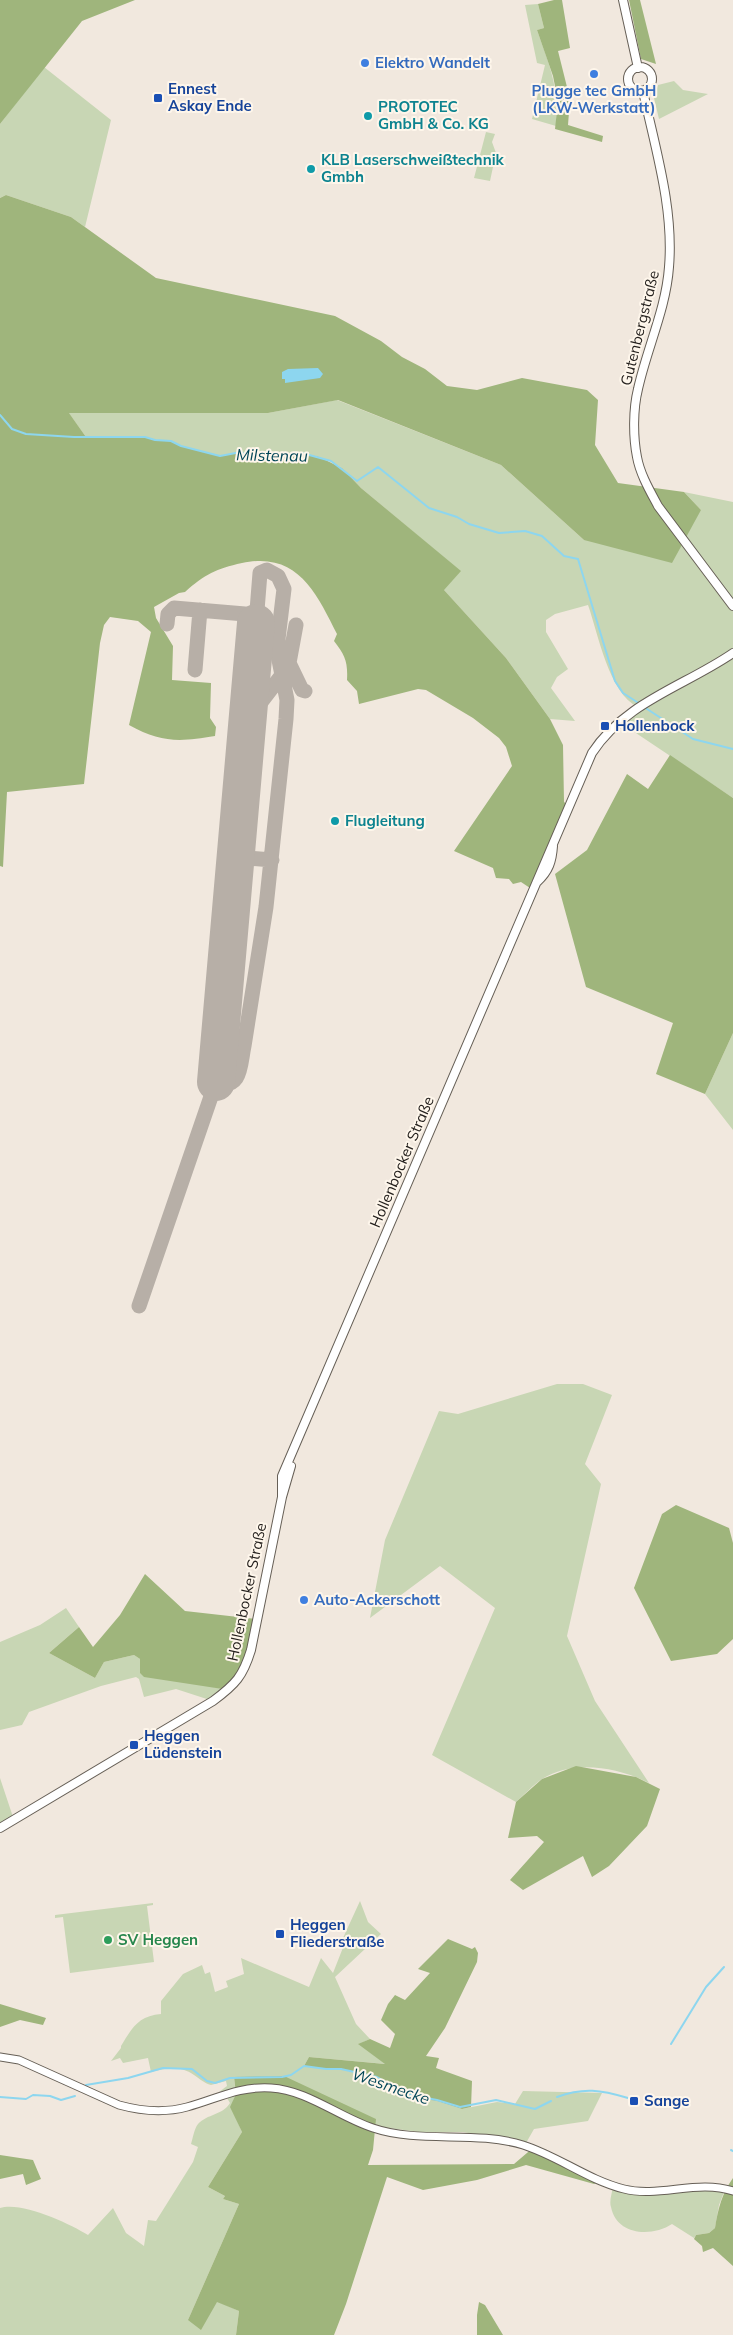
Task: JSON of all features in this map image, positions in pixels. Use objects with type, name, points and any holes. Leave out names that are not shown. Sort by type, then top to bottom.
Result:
[{"type":"main road","name":"Gutenbergstraße","points":[[623,0],[638,68],[647,70],[651,76],[650,86],[643,91],[670,230],[670,268],[665,298],[637,390],[635,420],[637,458],[658,506],[733,606]]},
{"type":"main road","points":[[638,68],[629,75],[628,82],[633,89],[643,91]]},
{"type":"main road","name":"Hollenbocker Straße","points":[[0,1828],[213,1701],[239,1679],[245,1669],[251,1650],[282,1497],[294,1452],[592,753],[611,728],[642,705],[733,653]]},
{"type":"street","points":[[0,2057],[20,2060],[120,2105],[136,2110],[162,2110],[186,2107],[238,2089],[272,2088],[301,2095],[346,2118],[378,2130],[412,2135],[484,2138],[524,2145],[606,2183],[624,2189],[652,2192],[712,2188],[733,2191]]},
{"type":"green space","points":[[0,0],[135,0],[82,21],[0,124]]},
{"type":"green space","points":[[562,0],[570,48],[558,51],[570,99],[568,125],[603,136],[602,142],[555,129],[558,101],[553,76],[537,30],[544,28],[538,4]]},
{"type":"green space","points":[[629,0],[640,0],[656,64],[641,59]]},
{"type":"green space","points":[[538,4],[544,28],[537,30],[550,66],[555,88],[556,126],[532,119],[545,65],[537,63],[525,5]]},
{"type":"green space","points":[[44,67],[111,120],[85,227],[71,217],[6,195],[0,198],[0,124]]},
{"type":"green space","points":[[674,81],[683,90],[708,94],[659,119],[654,98],[658,85]]},
{"type":"green space","points":[[486,132],[495,134],[492,142],[496,153],[490,181],[474,178]]},
{"type":"green space","points":[[6,195],[71,217],[156,278],[335,316],[381,341],[402,357],[425,369],[447,386],[477,390],[522,378],[587,390],[598,400],[595,445],[618,483],[684,492],[701,510],[672,563],[584,540],[501,465],[338,400],[268,413],[69,413],[86,437],[145,437],[171,441],[181,446],[220,456],[241,452],[249,456],[267,457],[302,453],[319,457],[342,468],[361,488],[461,571],[444,590],[506,658],[550,719],[563,745],[564,802],[569,806],[533,890],[521,882],[513,884],[509,879],[496,878],[493,868],[454,851],[512,766],[506,747],[499,738],[473,718],[426,690],[418,689],[359,704],[357,691],[347,680],[345,659],[334,641],[337,634],[312,590],[291,569],[277,563],[261,561],[242,563],[218,570],[205,576],[185,592],[179,593],[154,607],[156,618],[173,646],[172,680],[211,683],[210,718],[216,727],[215,736],[171,740],[151,735],[129,725],[151,632],[138,621],[110,617],[104,625],[100,643],[84,784],[7,792],[3,867],[0,866],[0,198]]},
{"type":"green space","points":[[337,400],[501,465],[584,540],[701,510],[684,492],[733,502],[733,798],[618,721],[638,707],[619,690],[612,676],[588,605],[555,614],[546,620],[546,632],[568,669],[557,677],[551,688],[575,721],[550,719],[506,658],[443,589],[460,571],[361,488],[342,468],[331,461],[281,454],[267,457],[248,456],[241,452],[220,456],[181,446],[171,441],[145,437],[86,437],[68,412],[268,413]]},
{"type":"green space","points":[[670,755],[733,798],[733,1033],[705,1094],[656,1074],[673,1023],[586,987],[555,874],[587,850],[627,774],[648,789]]},
{"type":"green space","points":[[733,1033],[733,1130],[705,1094]]},
{"type":"green space","points":[[557,1384],[583,1384],[612,1395],[585,1464],[601,1484],[567,1636],[595,1701],[649,1783],[637,1777],[610,1769],[581,1767],[567,1769],[542,1779],[516,1802],[432,1755],[495,1608],[440,1566],[370,1618],[385,1540],[439,1411],[458,1414]]},
{"type":"green space","points":[[676,1505],[729,1528],[733,1543],[733,1639],[717,1654],[671,1661],[634,1588],[662,1514]]},
{"type":"green space","points":[[145,1574],[185,1611],[257,1619],[251,1650],[229,1690],[144,1677],[140,1673],[140,1659],[134,1655],[104,1662],[95,1678],[49,1653],[79,1627],[93,1647],[120,1615]]},
{"type":"green space","points":[[66,1608],[79,1627],[49,1653],[95,1678],[104,1662],[134,1655],[140,1659],[140,1673],[229,1690],[213,1701],[176,1689],[144,1697],[139,1679],[136,1677],[101,1686],[29,1712],[22,1725],[0,1730],[0,1642],[40,1625]]},
{"type":"green space","points":[[576,1766],[636,1777],[660,1789],[647,1826],[609,1866],[592,1877],[583,1856],[523,1890],[510,1880],[544,1842],[537,1836],[508,1838],[516,1802],[542,1779]]},
{"type":"green space","points":[[0,1778],[13,1817],[0,1824]]},
{"type":"green space","points":[[360,1901],[368,1922],[381,1934],[335,1977],[356,2024],[370,2039],[359,2044],[386,2064],[309,2057],[304,2066],[341,2069],[376,2078],[405,2096],[437,2101],[462,2109],[497,2102],[515,2104],[523,2091],[602,2093],[588,2121],[534,2129],[526,2143],[463,2132],[418,2132],[375,2126],[234,2078],[236,2094],[231,2107],[242,2132],[208,2187],[225,2196],[223,2199],[239,2204],[188,2320],[217,2301],[239,2311],[236,2335],[0,2335],[0,2208],[9,2207],[32,2210],[57,2219],[88,2235],[113,2208],[126,2233],[144,2246],[148,2220],[156,2221],[193,2162],[198,2147],[191,2144],[198,2124],[223,2110],[230,2103],[223,2091],[219,2092],[227,2086],[226,2081],[211,2085],[189,2072],[178,2069],[151,2072],[148,2058],[123,2063],[120,2058],[111,2061],[132,2028],[147,2017],[161,2014],[161,2001],[183,1974],[202,1965],[205,1974],[210,1972],[215,1992],[228,1987],[226,1981],[244,1974],[241,1958],[309,1987],[321,1958],[333,1973],[346,1940],[343,1938]]},
{"type":"green space","name":"SV Heggen","points":[[153,1903],[153,1905],[147,1906],[154,1962],[70,1973],[63,1917],[55,1918],[55,1915]]},
{"type":"green space","points":[[448,1939],[472,1949],[475,1947],[478,1953],[477,1962],[445,2028],[426,2056],[439,2058],[436,2068],[472,2081],[471,2107],[462,2109],[437,2101],[405,2096],[376,2078],[341,2069],[304,2066],[309,2057],[385,2064],[358,2044],[370,2039],[390,2048],[395,2034],[381,2020],[388,2004],[395,1995],[405,2000],[430,1973],[418,1969]]},
{"type":"green space","points":[[0,2004],[46,2018],[43,2025],[20,2020],[0,2027]]},
{"type":"green space","points":[[284,2076],[376,2119],[373,2150],[368,2165],[514,2164],[534,2147],[601,2180],[594,2184],[526,2165],[477,2180],[423,2190],[387,2177],[346,2304],[334,2335],[236,2335],[239,2311],[217,2302],[201,2330],[188,2320],[239,2204],[223,2199],[225,2196],[208,2187],[242,2132],[230,2107],[236,2094],[234,2077]]},
{"type":"green space","points":[[0,2155],[33,2160],[41,2179],[26,2185],[23,2174],[0,2179]]},
{"type":"green space","points":[[733,2178],[733,2266],[713,2248],[703,2252],[702,2246],[694,2239],[696,2235],[709,2233],[715,2228],[721,2202]]},
{"type":"green space","points":[[613,2187],[654,2190],[726,2187],[719,2205],[715,2228],[709,2233],[696,2235],[694,2238],[672,2224],[655,2231],[645,2232],[628,2229],[620,2224],[611,2207],[610,2200]]},
{"type":"green space","points":[[479,2302],[485,2305],[503,2335],[477,2335]]},
{"type":"water","points":[[318,368],[323,374],[320,378],[285,383],[285,379],[282,379],[282,372],[288,369]]},
{"type":"waterway","name":"Milstenau","points":[[0,415],[12,429],[26,434],[74,437],[145,437],[171,441],[181,446],[220,456],[241,452],[248,456],[267,457],[302,453],[331,461],[357,481],[378,467],[429,508],[457,517],[469,524],[499,533],[525,531],[542,536],[564,556],[578,559],[615,681],[623,693],[640,704]]},
{"type":"waterway","name":"Milstenau","points":[[644,707],[693,739],[733,749]]},
{"type":"waterway","name":"Wesmecke","points":[[671,2044],[706,1987],[724,1967]]},
{"type":"waterway","name":"Wesmecke","points":[[86,2085],[128,2078],[163,2068],[192,2069],[207,2081],[215,2083],[230,2078],[282,2077],[291,2075],[304,2066],[341,2069],[377,2077],[406,2094],[460,2107],[496,2100],[535,2109],[551,2101]]},
{"type":"waterway","name":"Wesmecke","points":[[557,2097],[576,2092],[592,2091],[628,2098]]},
{"type":"waterway","points":[[0,2097],[26,2099],[33,2095],[50,2096],[61,2100],[75,2096]]},
{"type":"taxiway","points":[[220,1044],[223,1049],[232,1053],[244,1046],[266,907],[286,719],[287,700],[278,655],[284,589],[278,576],[267,570],[260,573],[256,623]]},
{"type":"taxiway","points":[[167,624],[168,614],[174,608],[245,614],[253,618],[256,623]]},
{"type":"taxiway","points":[[195,670],[200,610]]},
{"type":"taxiway","points":[[296,625],[289,663],[302,690],[305,691]]},
{"type":"taxiway","points":[[253,654],[257,650],[266,647],[278,655]]},
{"type":"taxiway","points":[[248,719],[285,671]]},
{"type":"taxiway","points":[[236,857],[272,860]]},
{"type":"taxiway","points":[[139,1306],[216,1082],[225,1084],[231,1083],[235,1079],[240,1068],[244,1046]]},
{"type":"runway","points":[[216,1082],[256,623]]},
{"type":"place","name":"Elektro Wandelt","points":[[365,63]]},
{"type":"place","name":"Plugge tec GmbH (LKW-Werkstatt)","points":[[594,74]]},
{"type":"place","name":"Ennest Askay Ende","points":[[158,98]]},
{"type":"place","name":"PROTOTEC GmbH & Co. KG","points":[[368,116]]},
{"type":"place","name":"KLB Laserschweißtechnik Gmbh","points":[[311,169]]},
{"type":"place","name":"Hollenbock","points":[[605,726]]},
{"type":"place","name":"Flugleitung","points":[[335,821]]},
{"type":"place","name":"Auto-Ackerschott","points":[[304,1600]]},
{"type":"place","name":"Heggen Lüdenstein","points":[[134,1745]]},
{"type":"place","name":"Heggen Fliederstraße","points":[[280,1934]]},
{"type":"place","name":"SV Heggen","points":[[108,1940]]},
{"type":"place","name":"Sange","points":[[634,2101]]}]
